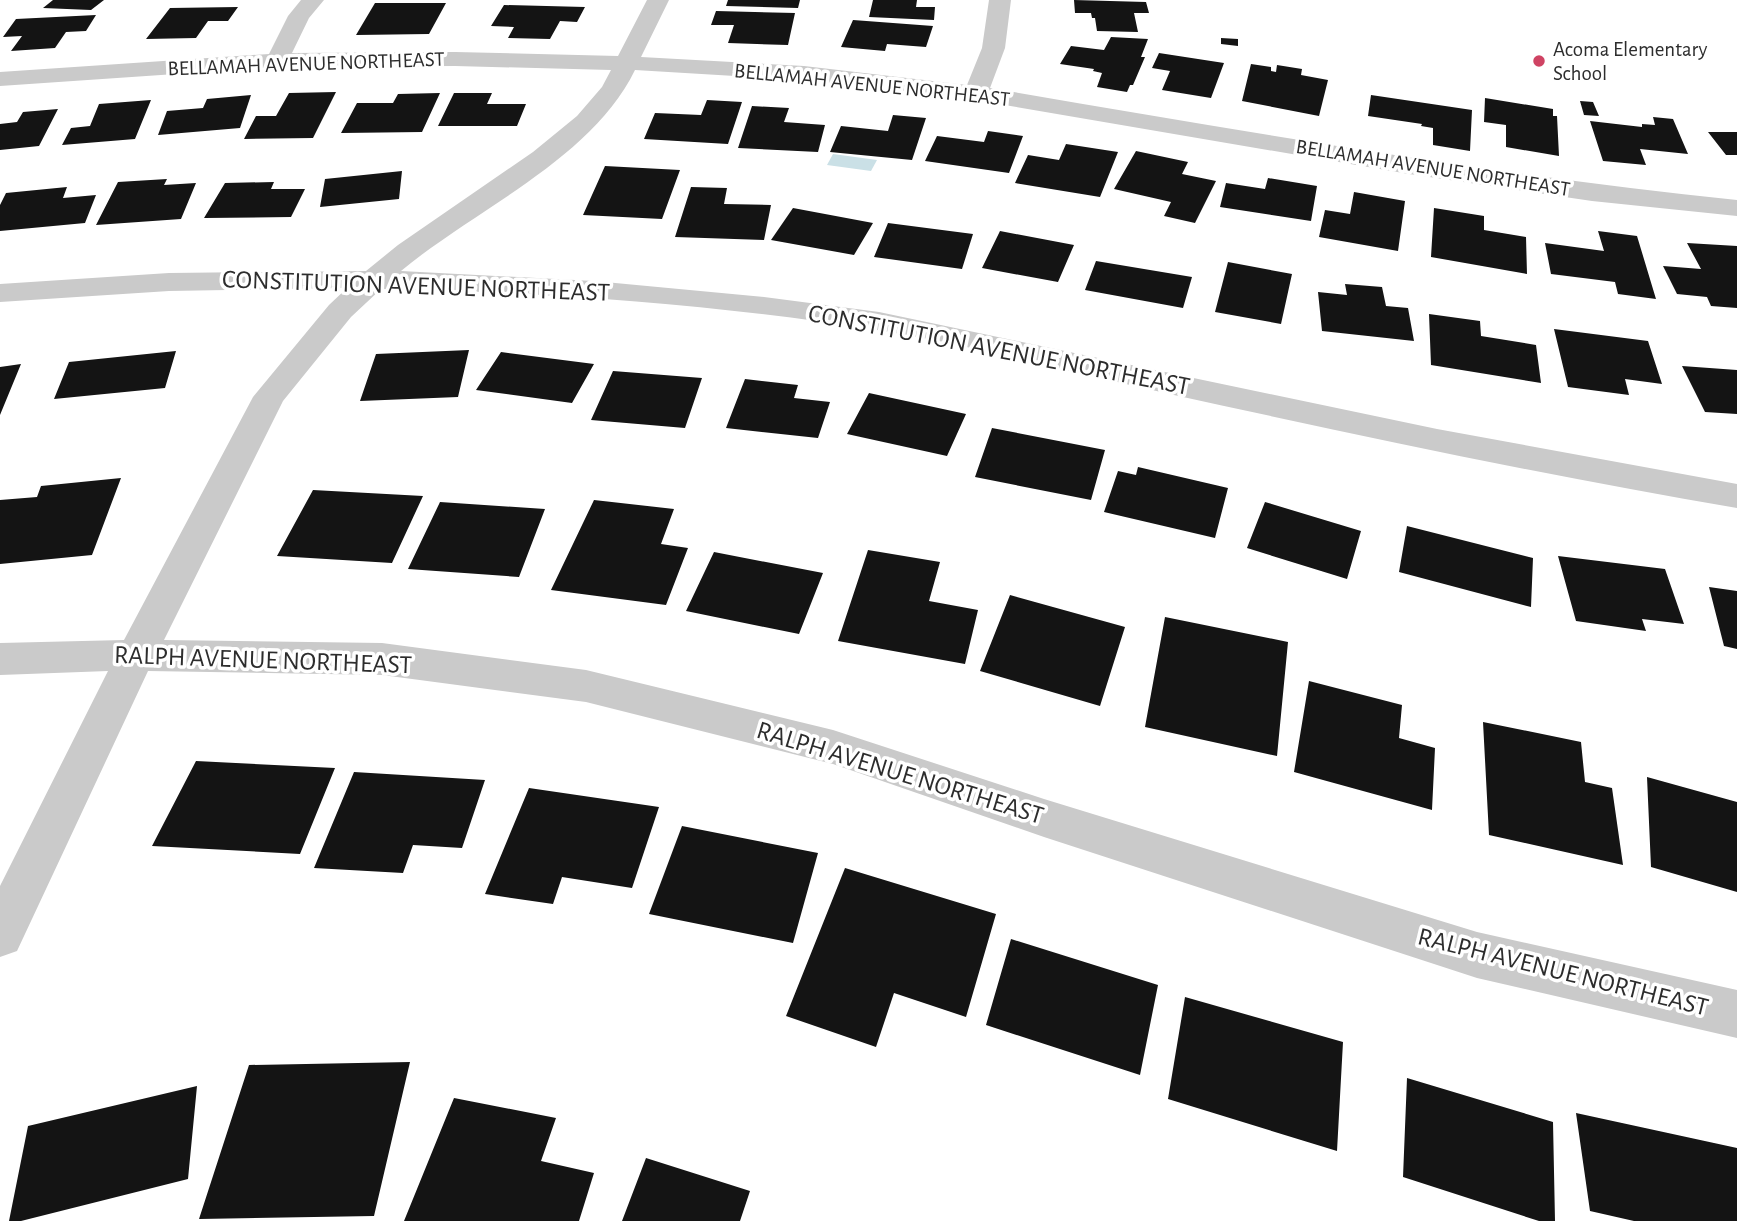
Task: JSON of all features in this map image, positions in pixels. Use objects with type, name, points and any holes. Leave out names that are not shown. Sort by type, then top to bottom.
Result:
[{"type":"street","points":[[277,61],[299,16],[313,0]]},
{"type":"street","points":[[0,935],[135,655],[268,397],[340,311],[374,279],[408,251],[542,158],[586,121],[613,90],[658,0]]},
{"type":"street","points":[[975,93],[993,58],[1000,27],[1000,0]]},
{"type":"street","name":"BELLAMAH AVENUE NORTHEAST","points":[[0,79],[277,61],[455,59],[804,73],[975,93],[1435,170],[1592,193],[1737,208]]},
{"type":"street","name":"CONSTITUTION AVENUE NORTHEAST","points":[[0,293],[204,281],[374,279],[617,291],[783,308],[906,326],[1371,427],[1616,477],[1737,496]]},
{"type":"street","name":"RALPH AVENUE NORTHEAST","points":[[0,659],[135,655],[382,659],[586,686],[833,747],[1044,818],[1477,956],[1737,1014]]},
{"type":"water","points":[[833,154],[877,160],[871,171],[827,165]]},
{"type":"building","points":[[53,0],[104,0],[91,10],[43,8]]},
{"type":"building","points":[[728,0],[800,0],[798,8],[726,6]]},
{"type":"building","points":[[873,0],[917,0],[916,7],[935,7],[934,20],[869,17]]},
{"type":"building","points":[[1074,0],[1146,2],[1149,13],[1134,13],[1138,32],[1097,31],[1095,18],[1092,18],[1091,13],[1075,13]]},
{"type":"building","points":[[375,3],[446,3],[429,34],[356,35]]},
{"type":"building","points":[[504,5],[585,7],[577,22],[560,21],[550,39],[508,38],[514,27],[491,26]]},
{"type":"building","points":[[238,7],[228,21],[208,21],[196,38],[146,39],[170,8]]},
{"type":"building","points":[[716,11],[795,13],[788,45],[728,43],[734,25],[711,25]]},
{"type":"building","points":[[96,15],[86,31],[66,32],[55,48],[11,51],[22,36],[3,37],[16,19]]},
{"type":"building","points":[[853,20],[933,26],[926,47],[887,44],[885,51],[841,47]]},
{"type":"building","points":[[1111,37],[1148,39],[1141,57],[1145,57],[1133,85],[1130,85],[1127,92],[1097,87],[1102,73],[1093,71],[1094,69],[1060,64],[1071,46],[1104,50]]},
{"type":"building","points":[[1221,38],[1238,39],[1238,46],[1221,44]]},
{"type":"building","points":[[1159,53],[1224,63],[1211,98],[1162,90],[1170,71],[1152,68]]},
{"type":"building","points":[[1251,64],[1271,67],[1271,71],[1276,72],[1277,65],[1302,69],[1301,75],[1328,80],[1319,116],[1242,101]]},
{"type":"building","points":[[336,92],[313,138],[244,139],[256,116],[276,116],[289,93]]},
{"type":"building","points":[[440,93],[422,132],[341,133],[357,103],[393,103],[398,94]]},
{"type":"building","points":[[454,93],[492,93],[487,104],[526,104],[517,126],[438,126]]},
{"type":"building","points":[[251,95],[240,128],[158,135],[167,111],[203,108],[207,99]]},
{"type":"building","points":[[1371,95],[1472,110],[1470,151],[1433,145],[1433,128],[1421,126],[1422,124],[1368,116]]},
{"type":"building","points":[[1485,98],[1553,109],[1553,116],[1557,116],[1559,156],[1506,147],[1506,125],[1484,122]]},
{"type":"building","points":[[151,100],[135,139],[62,145],[71,128],[90,126],[99,104]]},
{"type":"building","points":[[707,100],[742,102],[728,144],[644,139],[655,113],[701,115]]},
{"type":"building","points":[[1580,101],[1593,102],[1599,116],[1584,115]]},
{"type":"building","points":[[752,106],[789,108],[784,122],[825,125],[818,152],[738,148]]},
{"type":"building","points":[[58,109],[39,146],[0,150],[0,124],[17,122],[23,112]]},
{"type":"building","points":[[893,115],[926,118],[912,160],[830,152],[841,126],[888,131]]},
{"type":"building","points":[[1653,117],[1673,119],[1688,154],[1640,149],[1646,165],[1603,161],[1590,121],[1642,127],[1642,124],[1655,125]]},
{"type":"building","points":[[988,131],[1023,136],[1009,173],[925,161],[937,136],[984,142]]},
{"type":"building","points":[[1708,132],[1737,132],[1737,155],[1726,155]]},
{"type":"building","points":[[1066,144],[1118,152],[1100,197],[1015,183],[1028,155],[1059,160]]},
{"type":"building","points":[[1136,151],[1188,162],[1182,174],[1216,181],[1195,223],[1164,216],[1171,202],[1114,189]]},
{"type":"building","points":[[605,166],[680,170],[662,219],[583,215]]},
{"type":"building","points":[[402,171],[399,199],[320,207],[325,179]]},
{"type":"building","points":[[1268,178],[1317,186],[1311,221],[1220,207],[1226,183],[1265,189]]},
{"type":"building","points":[[167,179],[164,185],[196,183],[181,219],[96,225],[118,182]]},
{"type":"building","points":[[274,182],[271,189],[305,189],[291,217],[204,218],[225,183]]},
{"type":"building","points":[[67,187],[63,198],[96,195],[85,223],[0,231],[0,205],[6,193]]},
{"type":"building","points":[[691,187],[727,188],[724,204],[771,205],[764,240],[675,237]]},
{"type":"building","points":[[1354,192],[1405,201],[1398,251],[1319,237],[1325,210],[1350,214]]},
{"type":"building","points":[[793,208],[873,223],[854,255],[771,240]]},
{"type":"building","points":[[1434,208],[1484,216],[1484,230],[1526,237],[1527,274],[1431,257]]},
{"type":"building","points":[[888,223],[973,234],[962,269],[874,257]]},
{"type":"building","points":[[1000,231],[1074,245],[1058,282],[982,268]]},
{"type":"building","points":[[1598,231],[1637,236],[1656,299],[1618,294],[1615,282],[1551,274],[1545,243],[1604,251]]},
{"type":"building","points":[[1687,243],[1737,246],[1737,308],[1711,306],[1707,297],[1677,294],[1663,266],[1701,269]]},
{"type":"building","points":[[1096,261],[1192,277],[1183,308],[1085,290]]},
{"type":"building","points":[[1228,262],[1292,274],[1281,324],[1215,312]]},
{"type":"building","points":[[1345,284],[1382,287],[1386,306],[1408,308],[1414,341],[1322,331],[1318,292],[1347,295]]},
{"type":"building","points":[[1429,314],[1480,321],[1481,336],[1536,345],[1541,383],[1431,365]]},
{"type":"building","points":[[1554,329],[1648,341],[1662,384],[1625,379],[1629,395],[1568,387]]},
{"type":"building","points":[[469,350],[458,397],[360,401],[376,354]]},
{"type":"building","points":[[176,351],[165,388],[54,399],[69,362]]},
{"type":"building","points":[[501,352],[594,364],[572,403],[476,390]]},
{"type":"building","points":[[21,364],[0,415],[0,367]]},
{"type":"building","points":[[1682,366],[1737,370],[1737,414],[1705,412]]},
{"type":"building","points":[[613,371],[702,378],[685,428],[591,420]]},
{"type":"building","points":[[745,379],[798,385],[794,398],[830,402],[818,438],[726,428]]},
{"type":"building","points":[[869,393],[966,414],[947,456],[847,434]]},
{"type":"building","points":[[992,428],[1105,450],[1091,500],[975,477]]},
{"type":"building","points":[[1138,467],[1228,488],[1215,538],[1104,512],[1118,471],[1136,475]]},
{"type":"building","points":[[121,478],[92,555],[0,564],[0,500],[37,497],[41,486]]},
{"type":"building","points":[[313,490],[423,496],[392,563],[277,556]]},
{"type":"building","points":[[594,500],[674,509],[661,544],[688,548],[666,605],[551,590]]},
{"type":"building","points":[[440,502],[545,509],[519,577],[408,569]]},
{"type":"building","points":[[1265,502],[1361,531],[1347,579],[1247,548]]},
{"type":"building","points":[[1407,526],[1533,558],[1531,607],[1399,572]]},
{"type":"building","points":[[868,550],[940,562],[929,601],[978,610],[965,664],[838,641]]},
{"type":"building","points":[[714,552],[823,573],[799,634],[686,611]]},
{"type":"building","points":[[1558,556],[1665,569],[1684,624],[1642,619],[1646,631],[1576,621]]},
{"type":"building","points":[[1709,587],[1737,591],[1737,649],[1724,646]]},
{"type":"building","points":[[1010,595],[1125,627],[1100,706],[980,671]]},
{"type":"building","points":[[1165,617],[1288,642],[1277,756],[1145,727]]},
{"type":"building","points":[[1309,681],[1402,705],[1399,738],[1435,748],[1432,810],[1294,772]]},
{"type":"building","points":[[1483,722],[1581,742],[1585,782],[1612,788],[1623,865],[1489,835]]},
{"type":"building","points":[[196,761],[335,768],[300,854],[152,846]]},
{"type":"building","points":[[354,772],[485,780],[462,848],[413,845],[403,873],[314,868]]},
{"type":"building","points":[[1647,777],[1737,802],[1737,892],[1651,867]]},
{"type":"building","points":[[529,788],[659,807],[632,888],[562,877],[553,904],[485,894]]},
{"type":"building","points":[[682,826],[818,853],[793,943],[649,914]]},
{"type":"building","points":[[845,868],[996,914],[966,1017],[894,993],[876,1047],[786,1016]]},
{"type":"building","points":[[1011,939],[1158,985],[1140,1075],[986,1025]]},
{"type":"building","points":[[1185,997],[1343,1042],[1337,1151],[1168,1099]]},
{"type":"building","points":[[410,1062],[374,1216],[199,1219],[249,1065]]},
{"type":"building","points":[[1407,1078],[1553,1122],[1555,1221],[1539,1221],[1403,1177]]},
{"type":"building","points":[[197,1086],[188,1179],[21,1221],[9,1221],[28,1126]]},
{"type":"building","points":[[454,1098],[556,1118],[541,1161],[594,1173],[579,1221],[404,1221]]},
{"type":"building","points":[[1576,1113],[1737,1148],[1737,1221],[1634,1221],[1590,1211]]},
{"type":"building","points":[[646,1158],[750,1191],[740,1221],[622,1221]]},
{"type":"place","name":"Acoma Elementary School","points":[[1539,61]]}]
